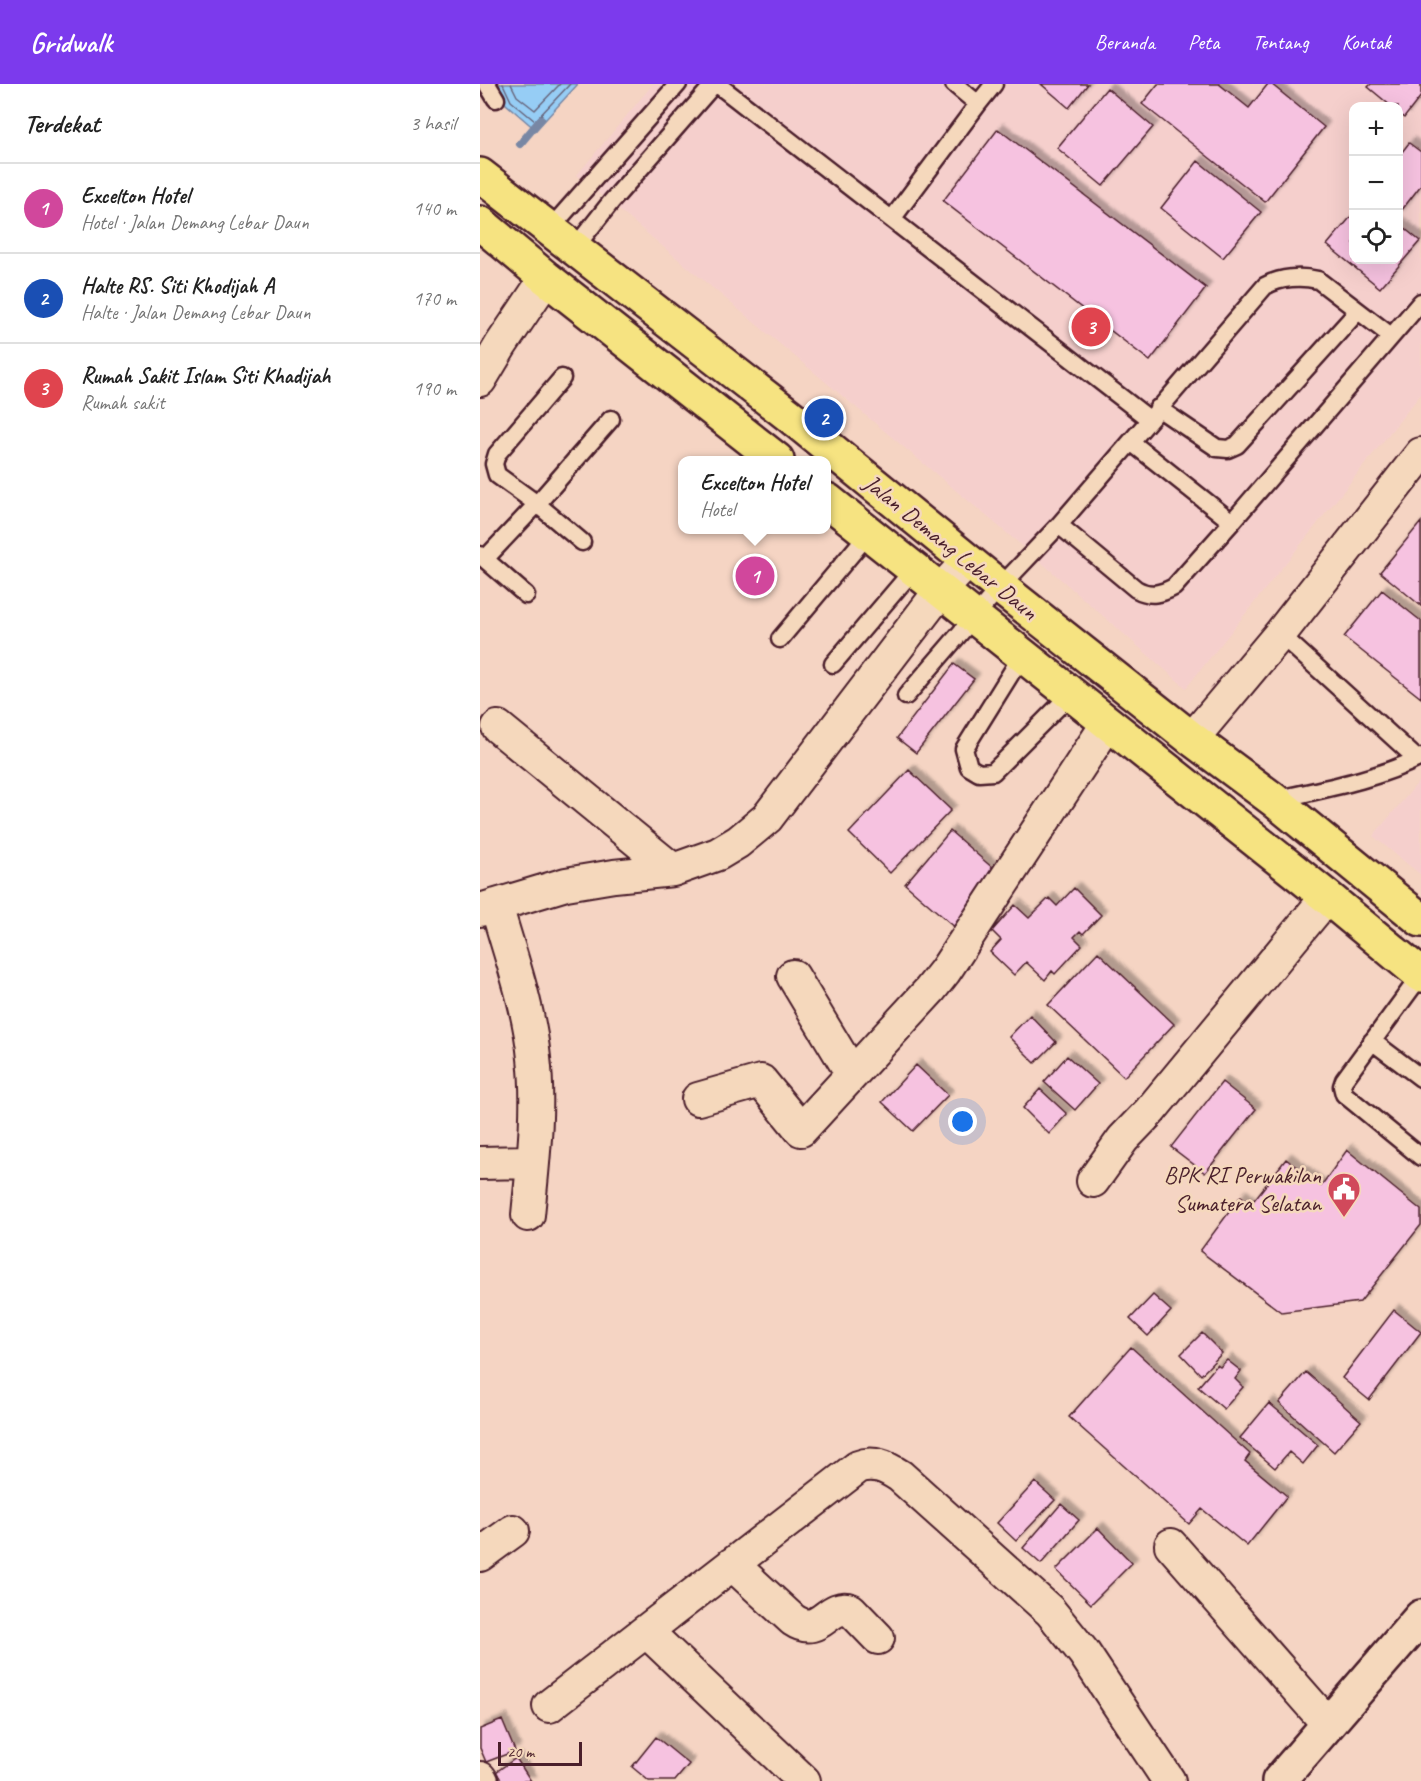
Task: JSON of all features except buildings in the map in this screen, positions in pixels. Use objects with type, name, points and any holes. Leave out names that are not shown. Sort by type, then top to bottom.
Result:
[{"type":"highway","name":"Jalan Demang Lebar Daun","points":[[480,175],[780,409],[1192,739],[1274,800],[1421,920]]},
{"type":"highway","points":[[480,223],[546,278],[772,456]]},
{"type":"highway","name":"Jalan Demang Lebar Daun","points":[[831,503],[1327,897],[1421,975]]},
{"type":"street","points":[[480,380],[546,278]]},
{"type":"street","points":[[1192,739],[1280,634],[1421,454]]},
{"type":"street","points":[[528,1215],[536,1098],[534,1057],[514,970],[488,908],[566,884],[673,870],[718,854],[738,842],[767,818],[941,590],[968,561]]},
{"type":"street","points":[[698,1100],[761,1080],[801,1130],[945,971],[1108,723]]},
{"type":"street","points":[[498,727],[673,870]]},
{"type":"street","points":[[1093,1181],[1124,1139],[1150,1111],[1327,897]]},
{"type":"street","points":[[793,976],[852,1074]]},
{"type":"street","points":[[480,1163],[533,1162]]},
{"type":"street","points":[[549,1706],[858,1467],[871,1464],[886,1467],[900,1476],[1050,1611],[1084,1653],[1169,1781]]},
{"type":"street","points":[[480,1555],[513,1531]]},
{"type":"street","points":[[1171,1545],[1328,1724]]},
{"type":"street","points":[[732,1564],[802,1626],[816,1625],[839,1609],[846,1609],[851,1610],[878,1638]]},
{"type":"street","points":[[1279,1781],[1421,1617]]},
{"type":"street","points":[[646,1631],[804,1781]]},
{"type":"lane","points":[[487,84],[496,99]]},
{"type":"lane","points":[[561,240],[678,84]]},
{"type":"lane","points":[[561,240],[631,179],[716,84],[892,219],[1154,413],[1217,448],[1228,450],[1237,445],[1358,311]]},
{"type":"lane","points":[[954,84],[978,104]]},
{"type":"lane","points":[[892,219],[994,84]]},
{"type":"lane","points":[[906,696],[1000,587],[1059,525],[1265,286],[1273,282],[1299,278],[1318,280],[1391,336]]},
{"type":"lane","points":[[1059,525],[1143,593],[1152,595],[1174,587],[1421,302]]},
{"type":"lane","points":[[562,378],[497,454],[494,464],[497,475],[537,504],[582,542]]},
{"type":"lane","points":[[526,595],[483,557],[537,504],[611,419]]},
{"type":"lane","points":[[1131,442],[1232,522]]},
{"type":"lane","points":[[780,639],[869,533]]},
{"type":"lane","points":[[833,664],[914,569]]},
{"type":"lane","points":[[1274,800],[1341,784],[1419,758],[1280,634]]},
{"type":"lane","points":[[1023,654],[964,749],[969,767],[979,773],[993,772],[1071,694]]},
{"type":"lane","points":[[1421,975],[1344,1080],[1342,1086],[1344,1094],[1421,1157]]},
{"type":"lane","points":[[1372,1041],[1421,1078]]},
{"type":"shaded area","points":[[653,84],[1421,84],[1421,394],[1186,688],[1026,549],[577,175]]},
{"type":"shaded area","points":[[1421,779],[1421,875],[1373,836]]},
{"type":"water","points":[[496,84],[578,84],[536,130],[506,104]]},
{"type":"waterway","points":[[520,144],[541,119]]},
{"type":"place","name":"Rumah Sakit Islam Siti Khadijah","points":[[1091,327]]},
{"type":"place","name":"Halte RS. Siti Khodijah A","points":[[824,418]]},
{"type":"place","name":"Excelton Hotel","points":[[755,576]]},
{"type":"place","name":"BPK RI Perwakilan Sumatera Selatan","points":[[1344,1218]]}]
